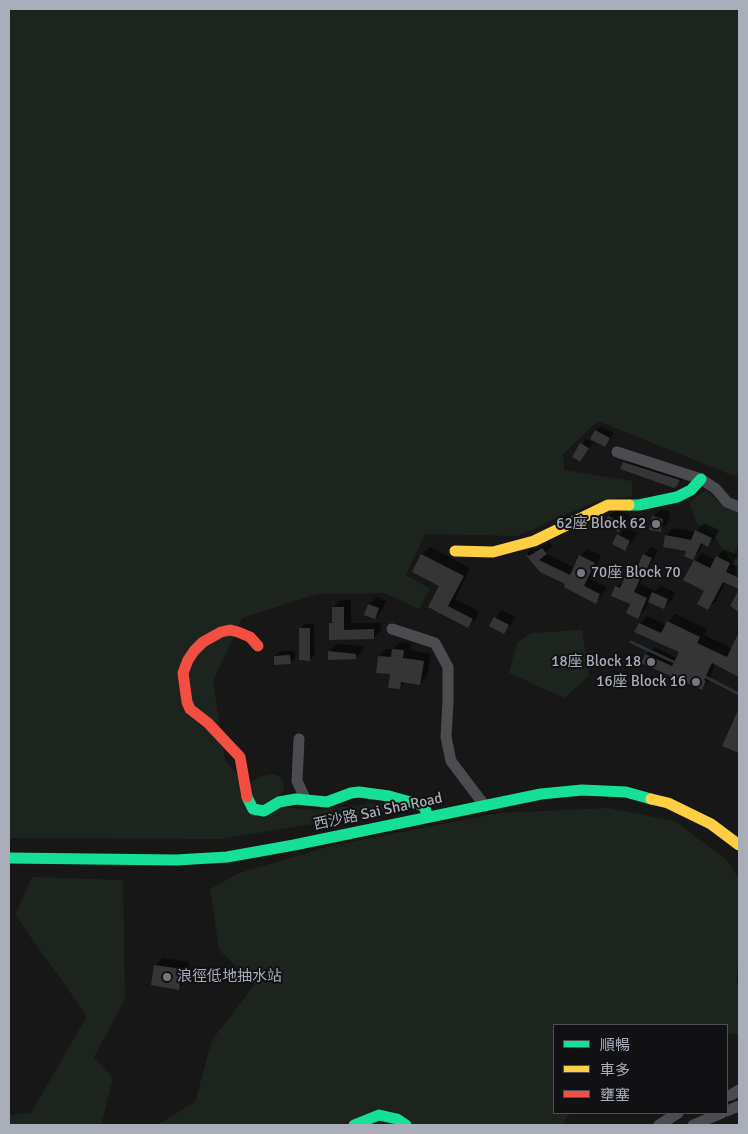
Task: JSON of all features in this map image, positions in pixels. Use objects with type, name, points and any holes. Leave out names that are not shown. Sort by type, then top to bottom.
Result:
[{"type":"street","points":[[617,452],[701,479],[716,489],[727,502],[739,507]]},
{"type":"street","points":[[455,551],[493,552],[534,541],[608,505],[639,506],[677,498],[691,490],[701,479]]},
{"type":"street","points":[[392,629],[435,643],[448,666],[446,737],[451,761],[485,806]]},
{"type":"street","points":[[258,646],[250,637],[230,630],[221,632],[204,642],[194,651],[184,669],[183,676],[190,709],[208,724],[240,757],[247,798],[253,809],[264,811],[284,801],[298,799],[327,802],[355,792],[389,796],[424,806],[427,817]]},
{"type":"street","points":[[299,738],[297,781],[306,800]]},
{"type":"street","name":"西沙路 Sai Sha Road","points":[[9,858],[176,860],[246,855],[541,794],[570,790],[626,792],[654,799],[683,810],[711,824],[739,845]]},
{"type":"street","points":[[728,1096],[739,1090]]},
{"type":"street","points":[[659,1125],[676,1114]]},
{"type":"street","points":[[693,1125],[719,1114]]},
{"type":"street","points":[[354,1125],[379,1115],[397,1119],[406,1125]]},
{"type":"shaded area","points":[[9,9],[739,9],[739,472],[734,476],[598,421],[563,454],[564,470],[632,481],[632,496],[595,502],[517,536],[425,534],[406,575],[430,589],[419,609],[384,593],[317,594],[242,618],[213,681],[225,760],[246,786],[258,777],[272,774],[279,776],[284,782],[283,792],[269,806],[315,810],[392,802],[398,810],[221,839],[9,838]]},
{"type":"shaded area","points":[[706,490],[722,504],[739,513],[739,539],[734,556],[739,560],[739,573],[711,532],[696,522],[689,502]]},
{"type":"shaded area","points":[[582,630],[589,676],[564,698],[509,673],[517,643],[531,633]]},
{"type":"shaded area","points":[[608,808],[675,821],[728,861],[739,879],[739,950],[736,983],[739,988],[738,1034],[728,1034],[728,1024],[553,1024],[553,1114],[568,1114],[563,1125],[157,1125],[195,1102],[212,1040],[255,984],[219,950],[210,889],[239,873],[334,845],[500,813]]},
{"type":"shaded area","points":[[32,877],[123,880],[125,999],[94,1057],[113,1078],[101,1125],[9,1125],[9,1115],[31,1113],[87,1016],[15,915]]},
{"type":"building","points":[[595,430],[610,438],[605,447],[590,439]]},
{"type":"building","points":[[580,443],[589,448],[580,462],[572,457]]},
{"type":"building","points":[[623,462],[680,480],[674,488],[620,469]]},
{"type":"building","points":[[608,516],[624,523],[619,532],[604,525]]},
{"type":"building","name":"62座 Block 62","points":[[652,516],[663,519],[661,532],[649,530]]},
{"type":"building","points":[[695,530],[712,538],[708,547],[701,543],[693,560],[684,556],[686,551],[663,547],[665,535],[691,540]]},
{"type":"building","points":[[617,534],[630,541],[625,551],[612,544]]},
{"type":"building","points":[[542,548],[547,554],[539,560],[570,575],[579,555],[595,563],[584,586],[600,594],[596,604],[564,587],[565,584],[540,572],[525,554],[529,556]]},
{"type":"building","points":[[421,554],[464,576],[448,606],[473,619],[468,628],[428,607],[439,586],[412,572]]},
{"type":"building","points":[[643,554],[652,558],[646,571],[637,567]]},
{"type":"building","points":[[716,556],[730,563],[726,572],[739,578],[739,589],[723,582],[708,610],[697,604],[704,591],[683,580],[694,560],[710,568]]},
{"type":"building","points":[[629,568],[642,574],[634,592],[647,598],[638,619],[626,613],[630,604],[611,596],[615,586],[620,588]]},
{"type":"building","points":[[739,589],[739,612],[730,606]]},
{"type":"building","points":[[652,592],[668,599],[664,609],[648,602]]},
{"type":"building","points":[[368,604],[379,608],[375,619],[364,615]]},
{"type":"building","points":[[332,607],[344,607],[344,630],[374,629],[374,639],[329,640],[329,623],[332,623]]},
{"type":"building","points":[[494,617],[509,625],[504,634],[489,626]]},
{"type":"building","points":[[667,621],[700,637],[697,643],[727,657],[739,632],[739,677],[712,663],[704,680],[706,681],[702,690],[641,663],[645,654],[672,666],[679,652],[634,632],[639,623],[661,633]]},
{"type":"building","points":[[299,628],[310,628],[310,661],[299,660]]},
{"type":"building","points":[[392,649],[404,650],[403,658],[424,661],[420,685],[401,682],[400,689],[388,688],[390,674],[376,673],[378,656],[391,657]]},
{"type":"building","points":[[328,651],[356,654],[356,659],[328,660]]},
{"type":"building","points":[[290,655],[291,664],[274,665],[274,656]]},
{"type":"building","points":[[739,708],[739,753],[722,746]]},
{"type":"building","name":"浪徑低地抽水站","points":[[154,965],[182,969],[179,990],[151,985]]},
{"type":"waterway","points":[[631,642],[676,663]]},
{"type":"waterway","points":[[702,675],[739,694]]},
{"type":"traffic: fast","points":[[629,505],[639,505],[677,497],[691,490],[701,479]]},
{"type":"traffic: fast","points":[[9,858],[176,860],[227,857],[541,794],[582,790],[626,792],[651,799]]},
{"type":"traffic: fast","points":[[247,797],[253,809],[264,811],[279,802],[296,799],[327,802],[359,792],[389,796],[421,805],[425,808],[427,817]]},
{"type":"traffic: fast","points":[[354,1125],[379,1115],[397,1119],[406,1125]]},
{"type":"traffic: slow","points":[[455,551],[493,552],[534,541],[608,505],[629,505]]},
{"type":"traffic: slow","points":[[651,799],[668,803],[711,824],[739,845]]},
{"type":"traffic: jam","points":[[247,797],[240,757],[208,723],[190,709],[187,702],[183,673],[194,651],[203,642],[221,632],[230,630],[238,632],[250,637],[258,646]]},
{"type":"place","name":"62座 Block 62","points":[[656,524]]},
{"type":"place","name":"70座 Block 70","points":[[581,573]]},
{"type":"place","name":"18座 Block 18","points":[[651,662]]},
{"type":"place","name":"16座 Block 16","points":[[696,682]]},
{"type":"place","name":"浪徑低地抽水站","points":[[167,977]]}]
